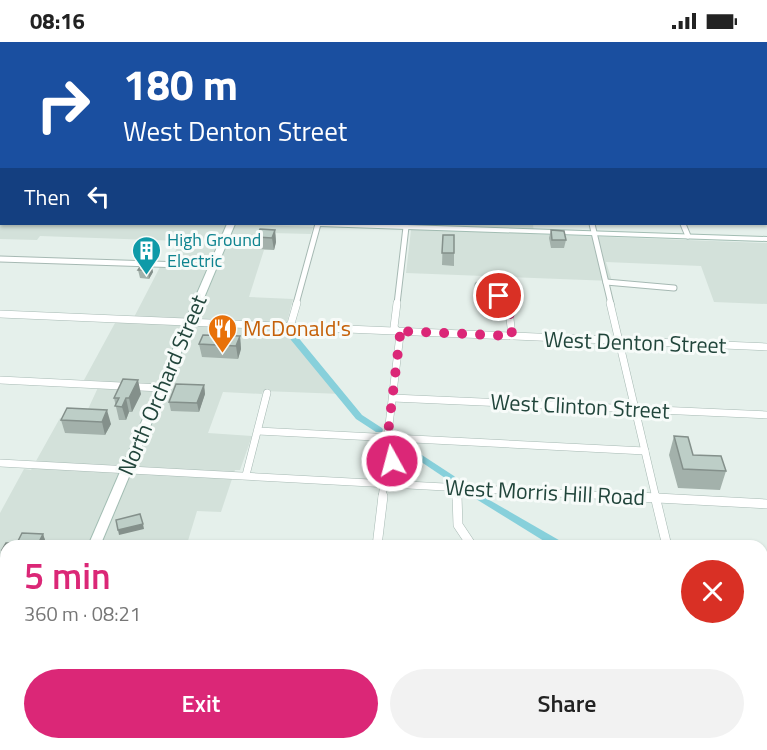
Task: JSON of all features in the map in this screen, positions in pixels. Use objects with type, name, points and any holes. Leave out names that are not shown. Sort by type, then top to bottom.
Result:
[{"type":"street","name":"North Orchard Street","points":[[97,540],[231,225]]},
{"type":"street","points":[[290,327],[318,225]]},
{"type":"street","points":[[364,225],[767,239]]},
{"type":"street","points":[[592,225],[666,540]]},
{"type":"street","points":[[683,225],[688,236]]},
{"type":"street","points":[[378,540],[384,483],[390,478],[393,444],[388,433],[400,335],[394,327],[410,226]]},
{"type":"street","points":[[0,259],[213,266]]},
{"type":"street","points":[[606,282],[674,288]]},
{"type":"street","points":[[477,285],[478,298],[499,296],[504,299],[510,315],[512,336]]},
{"type":"street","name":"West Denton Street","points":[[0,314],[767,347]]},
{"type":"street","points":[[0,380],[161,388]]},
{"type":"street","points":[[246,475],[267,393]]},
{"type":"street","name":"West Clinton Street","points":[[393,398],[767,415]]},
{"type":"street","points":[[258,431],[645,451]]},
{"type":"street","name":"West Morris Hill Road","points":[[0,463],[767,504]]},
{"type":"street","points":[[457,487],[456,522],[459,533],[466,540]]},
{"type":"shaded area","points":[[0,225],[313,227],[311,234],[271,233],[274,250],[264,250],[249,297],[293,299],[285,330],[342,394],[223,392],[208,433],[252,436],[240,470],[235,470],[221,512],[197,511],[188,540],[0,540],[0,513],[24,469],[31,470],[60,418],[83,420],[101,381],[84,380],[115,323],[131,323],[160,267],[168,268],[180,241],[40,236],[37,240],[0,239]]},
{"type":"shaded area","points":[[416,225],[533,225],[534,234],[767,243],[767,304],[714,302],[701,266],[606,262],[612,281],[406,273],[411,230],[415,230]]},
{"type":"building","points":[[260,229],[275,230],[272,238],[257,237]]},
{"type":"building","points":[[551,230],[564,231],[566,240],[552,240]]},
{"type":"building","points":[[443,235],[454,235],[454,253],[442,253]]},
{"type":"building","points":[[142,264],[151,264],[148,270],[138,270]]},
{"type":"building","points":[[203,335],[240,336],[236,346],[199,344]]},
{"type":"building","points":[[123,379],[138,380],[122,407],[115,406],[119,398],[114,398]]},
{"type":"building","points":[[176,384],[204,385],[197,403],[169,402]]},
{"type":"building","points":[[67,408],[107,410],[102,422],[61,420]]},
{"type":"building","points":[[674,436],[688,437],[693,455],[721,456],[726,471],[683,469]]},
{"type":"building","points":[[140,514],[143,524],[118,530],[116,520]]},
{"type":"building","points":[[22,533],[43,534],[40,540],[18,540]]},
{"type":"waterway","points":[[294,338],[359,417],[379,430]]},
{"type":"waterway","points":[[405,447],[451,478]]},
{"type":"waterway","points":[[479,497],[550,540]]},
{"type":"place","name":"High Ground Electric","points":[[146,276]]},
{"type":"place","name":"McDonald's","points":[[222,354]]},
{"type":"route","points":[[392,461],[393,444],[388,433],[400,335],[397,331],[512,336],[510,315],[504,299],[499,296]]}]
